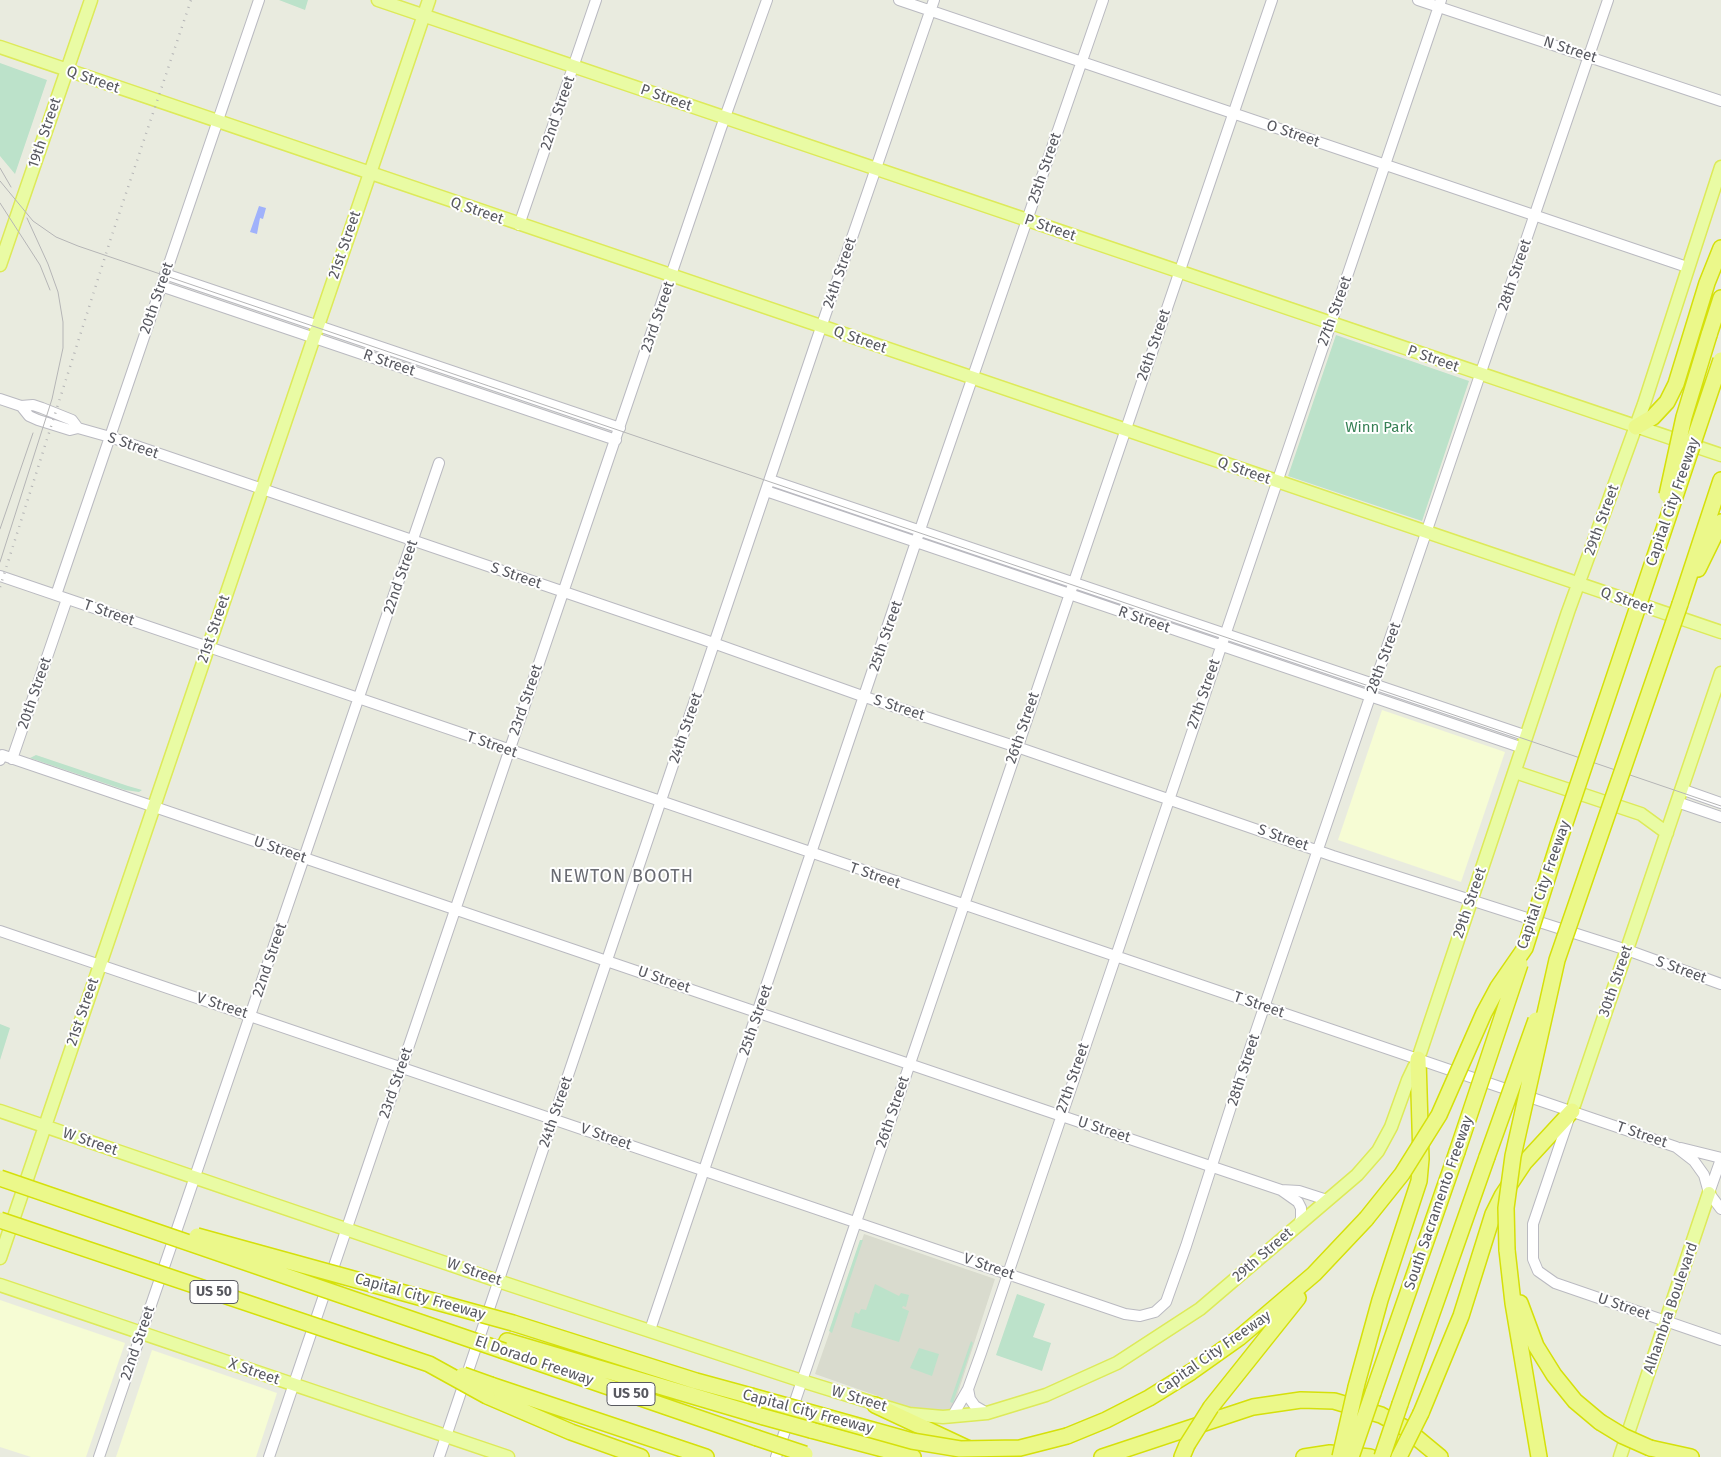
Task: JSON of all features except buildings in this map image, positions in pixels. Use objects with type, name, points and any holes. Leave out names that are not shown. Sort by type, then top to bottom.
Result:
[{"type":"highway","points":[[1636,427],[1653,417],[1667,402],[1676,384],[1707,283],[1721,248]]},
{"type":"highway","points":[[1654,560],[1684,417],[1721,298]]},
{"type":"highway","name":"Capital City Freeway","points":[[44,1193],[513,1323],[696,1381],[912,1441],[960,1449],[1020,1448],[1067,1436],[1114,1416],[1192,1372],[1239,1338],[1314,1274],[1366,1219],[1402,1174],[1439,1115],[1484,1013],[1498,987],[1525,948],[1560,838],[1721,360]]},
{"type":"highway","points":[[1539,1457],[1516,1323],[1507,1250],[1506,1208],[1513,1156],[1557,960],[1721,480]]},
{"type":"highway","points":[[1680,604],[1721,522]]},
{"type":"highway","name":"South Sacramento Freeway","points":[[1351,1457],[1525,948]]},
{"type":"highway","name":"South Sacramento Freeway","points":[[1382,1457],[1557,960]]},
{"type":"highway","points":[[1340,1457],[1356,1387],[1380,1300],[1419,1180],[1421,1159],[1418,1059]]},
{"type":"highway","points":[[1399,1457],[1421,1412],[1458,1325],[1494,1214],[1502,1196],[1524,1163],[1572,1111]]},
{"type":"highway","name":"Capital City Freeway","points":[[0,1178],[284,1275]]},
{"type":"highway","name":"US 50","points":[[0,1220],[429,1364],[489,1391],[706,1457]]},
{"type":"highway","points":[[1507,1250],[1524,1316],[1536,1346],[1564,1388],[1600,1422],[1623,1436],[1650,1448],[1691,1457]]},
{"type":"highway","points":[[1182,1457],[1191,1437],[1211,1407],[1290,1308],[1314,1274]]},
{"type":"highway","name":"El Dorado Freeway","points":[[284,1275],[506,1346],[809,1456]]},
{"type":"highway","points":[[506,1346],[913,1457]]},
{"type":"highway","points":[[489,1391],[571,1432],[641,1457]]},
{"type":"highway","points":[[1102,1457],[1253,1407],[1301,1400],[1334,1401],[1381,1415],[1405,1428],[1440,1457]]},
{"type":"highway","points":[[875,1405],[986,1457]]},
{"type":"highway","points":[[1304,1457],[1330,1453],[1370,1457]]},
{"type":"main road","name":"19th Street","points":[[0,265],[91,0]]},
{"type":"main road","name":"P Street","points":[[378,0],[1721,455]]},
{"type":"main road","name":"21st Street","points":[[0,1258],[429,0]]},
{"type":"main road","name":"Q Street","points":[[0,47],[1125,431],[1721,632]]},
{"type":"main road","name":"29th Street","points":[[952,1417],[987,1413],[1020,1404],[1073,1384],[1140,1349],[1200,1309],[1357,1175],[1378,1151],[1391,1128],[1408,1080],[1418,1059],[1578,584],[1636,427],[1721,167]]},
{"type":"main road","name":"30th Street","points":[[1572,1111],[1721,673]]},
{"type":"main road","points":[[1515,772],[1641,814],[1667,833]]},
{"type":"main road","name":"W Street","points":[[0,1111],[498,1281],[875,1405],[923,1416],[952,1417]]},
{"type":"main road","name":"Alhambra Boulevard","points":[[1620,1457],[1710,1193]]},
{"type":"main road","name":"X Street","points":[[0,1285],[508,1457]]},
{"type":"street","name":"20th Street","points":[[56,595],[259,0]]},
{"type":"street","name":"22nd Street","points":[[519,225],[596,0]]},
{"type":"street","name":"23rd Street","points":[[269,1457],[766,0]]},
{"type":"street","name":"O Street","points":[[899,0],[1687,267]]},
{"type":"street","name":"24th Street","points":[[439,1457],[821,327],[934,0]]},
{"type":"street","name":"25th Street","points":[[650,1330],[866,697],[920,531],[1103,0]]},
{"type":"street","name":"26th Street","points":[[776,1457],[1068,594],[1272,0]]},
{"type":"street","name":"N Street","points":[[1418,0],[1440,3],[1721,101]]},
{"type":"street","name":"28th Street","points":[[1155,1312],[1168,1299],[1318,850],[1608,0]]},
{"type":"street","name":"27th Street","points":[[952,1417],[968,1389],[1440,3]]},
{"type":"street","name":"R Street","points":[[165,274],[316,332],[616,440]]},
{"type":"street","name":"R Street","points":[[161,286],[316,332],[620,428]]},
{"type":"street","name":"S Street","points":[[0,400],[21,406],[29,416],[38,420],[70,430],[78,428],[110,437],[866,697],[1318,850],[1627,950],[1721,984]]},
{"type":"street","name":"22nd Street","points":[[99,1457],[439,463]]},
{"type":"street","name":"R Street","points":[[770,480],[1375,686],[1525,742]]},
{"type":"street","name":"R Street","points":[[766,491],[1370,697],[1525,742]]},
{"type":"street","name":"T Street","points":[[0,576],[358,700],[1676,1147],[1694,1161],[1704,1175],[1710,1193],[1721,1209]]},
{"type":"street","name":"20th Street","points":[[12,759],[67,599]]},
{"type":"street","name":"U Street","points":[[1,757],[12,759],[456,909],[1281,1190],[1299,1191],[1327,1200]]},
{"type":"street","points":[[1679,795],[1721,803]]},
{"type":"street","points":[[1679,795],[1721,817]]},
{"type":"street","name":"V Street","points":[[0,931],[1132,1316],[1145,1316],[1155,1312]]},
{"type":"street","name":"30th Street","points":[[1555,1283],[1545,1278],[1536,1266],[1533,1224],[1572,1111]]},
{"type":"street","points":[[1676,1147],[1721,1158]]},
{"type":"street","name":"Alhambra Boulevard","points":[[1710,1193],[1721,1158]]},
{"type":"street","points":[[1281,1190],[1298,1202],[1301,1208],[1301,1218],[1298,1225]]},
{"type":"street","name":"U Street","points":[[1555,1283],[1721,1340]]},
{"type":"street","points":[[968,1389],[970,1399],[975,1406],[987,1413]]},
{"type":"shaded area","points":[[1382,710],[1505,752],[1461,882],[1338,840]]},
{"type":"shaded area","points":[[864,1234],[995,1279],[954,1405],[949,1411],[941,1412],[912,1408],[815,1374]]},
{"type":"shaded area","points":[[0,1300],[125,1343],[86,1457],[31,1457],[0,1447]]},
{"type":"shaded area","points":[[152,1350],[277,1393],[256,1457],[116,1457]]},
{"type":"green space","points":[[279,0],[308,0],[305,10]]},
{"type":"green space","points":[[0,63],[47,80],[15,174],[0,156]]},
{"type":"green space","name":"Winn Park","points":[[1336,335],[1469,381],[1422,521],[1288,476]]},
{"type":"green space","points":[[36,755],[142,790],[139,792],[125,790],[30,758]]},
{"type":"green space","points":[[0,1024],[10,1028],[0,1060]]},
{"type":"green space","points":[[860,1240],[863,1240],[832,1333],[829,1331]]},
{"type":"green space","points":[[875,1284],[899,1296],[901,1293],[909,1295],[906,1307],[903,1306],[902,1308],[909,1311],[899,1342],[851,1327],[855,1312],[859,1314],[861,1309],[866,1310]]},
{"type":"green space","points":[[1017,1294],[1045,1304],[1033,1337],[1051,1343],[1042,1371],[996,1355]]},
{"type":"green space","points":[[971,1341],[973,1343],[953,1403],[950,1402]]},
{"type":"green space","points":[[919,1348],[939,1354],[932,1376],[910,1368]]},
{"type":"water","points":[[259,206],[266,208],[263,219],[260,218],[257,234],[250,232]]},
{"type":"tram line","points":[[0,168],[11,187]]},
{"type":"tram line","points":[[0,181],[33,221],[56,237],[78,246],[1721,806]]},
{"type":"tram line","points":[[0,203],[40,265],[50,290]]},
{"type":"tram line","points":[[0,562],[52,399],[63,348],[63,322],[58,292],[48,264],[27,218]]},
{"type":"tram line","points":[[0,529],[33,433]]},
{"type":"railway","points":[[0,587],[111,238],[191,0]]},
{"type":"district","name":"NEWTON BOOTH","points":[[622,877]]}]
